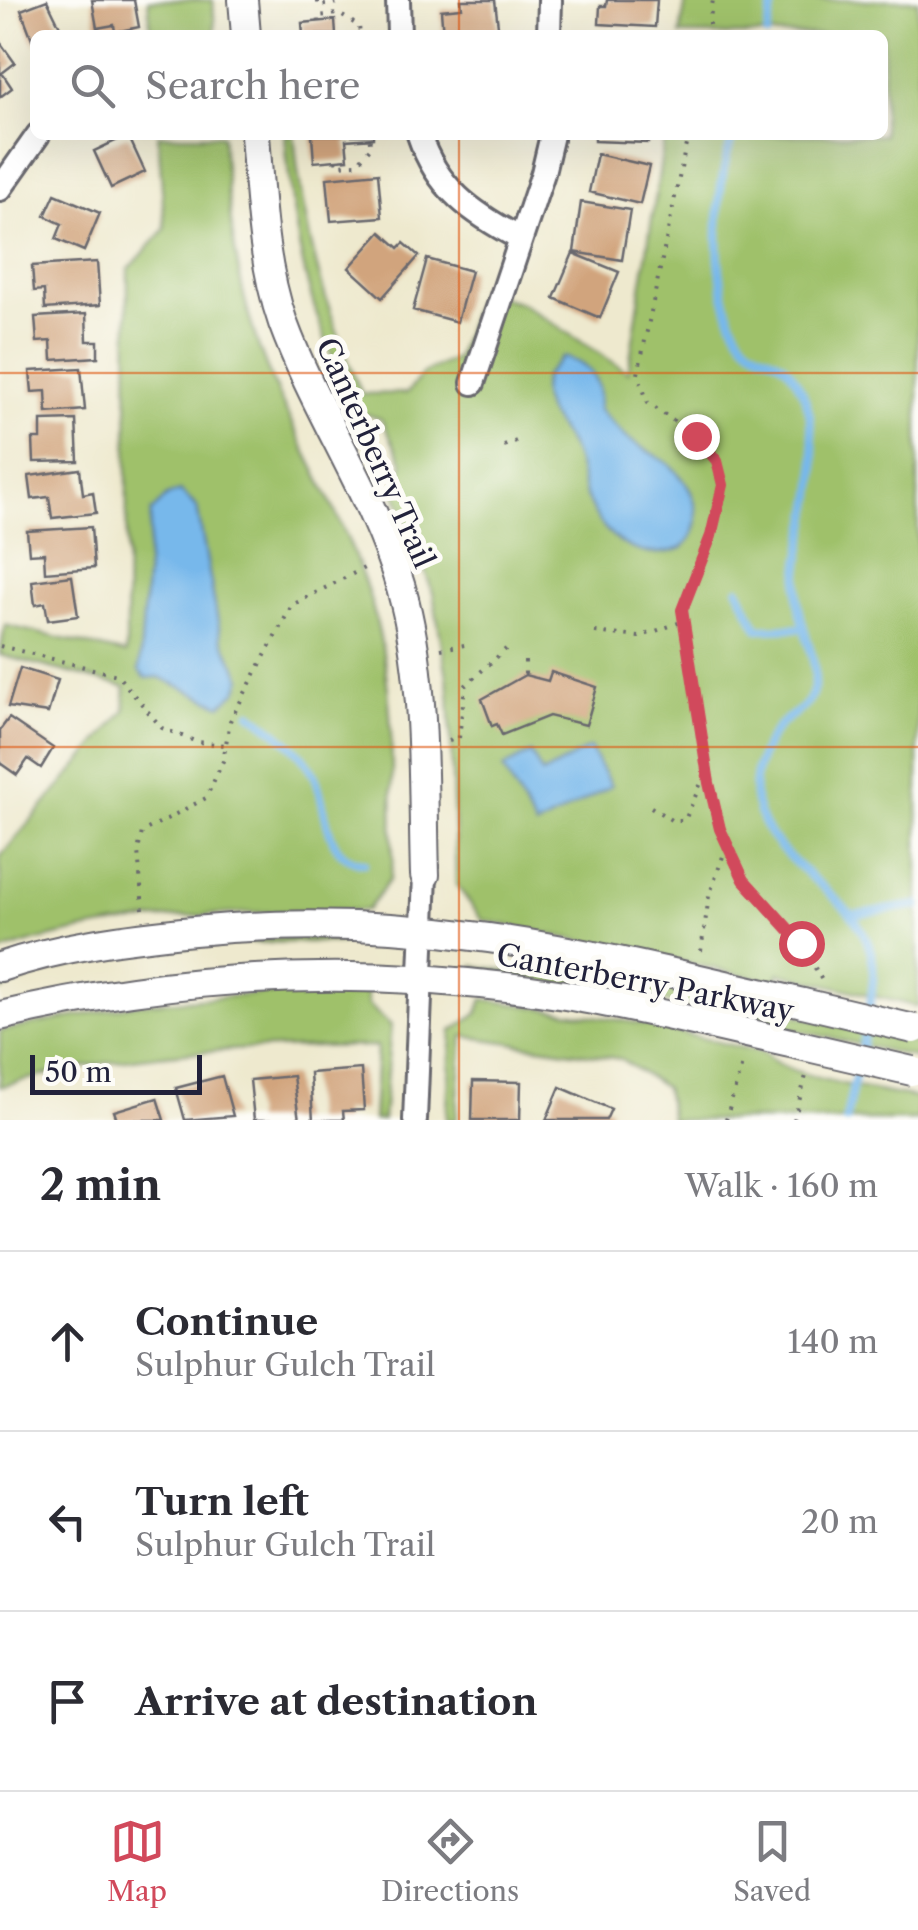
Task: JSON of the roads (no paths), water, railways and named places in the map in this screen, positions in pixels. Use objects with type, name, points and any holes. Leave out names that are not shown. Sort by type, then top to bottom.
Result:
[{"type":"street","points":[[243,0],[246,30]]},
{"type":"street","points":[[398,0],[399,30]]},
{"type":"street","points":[[549,30],[550,0]]},
{"type":"street","points":[[0,188],[34,140]]},
{"type":"street","name":"Canterberry Trail","points":[[255,140],[265,252],[282,320],[381,535],[405,604],[420,714],[425,876],[424,979],[415,1120]]},
{"type":"street","points":[[421,140],[448,190],[479,217],[521,239]]},
{"type":"street","points":[[473,383],[551,140]]},
{"type":"street","name":"Canterberry Parkway","points":[[0,967],[120,939],[235,926],[424,928],[560,947],[812,1001],[916,1029]]},
{"type":"street","name":"Canterberry Parkway","points":[[0,1016],[105,994],[212,980],[333,976],[424,979],[567,996],[915,1072]]},
{"type":"water","points":[[563,357],[581,364],[593,375],[599,390],[598,409],[631,441],[667,462],[687,485],[697,517],[682,548],[650,553],[636,550],[612,535],[593,511],[573,451],[542,397],[545,375]]},
{"type":"water","points":[[180,491],[197,507],[221,638],[242,678],[237,691],[221,705],[159,677],[146,678],[139,671],[151,512],[167,496]]},
{"type":"water","points":[[590,748],[611,786],[536,827],[503,768],[531,753],[542,774]]},
{"type":"waterway","points":[[768,30],[774,0]]},
{"type":"waterway","points":[[732,140],[719,210],[720,270],[725,297],[744,341],[783,364],[801,389],[810,417],[815,469],[798,584],[799,610],[813,659],[815,683],[806,704],[780,725],[768,742],[756,772],[756,802],[779,847],[836,899],[866,938],[873,977],[846,1120]]},
{"type":"waterway","points":[[738,589],[758,629],[802,628]]},
{"type":"waterway","points":[[251,713],[303,758],[316,778],[332,838],[349,859],[364,863]]},
{"type":"waterway","points":[[853,915],[918,905]]}]
